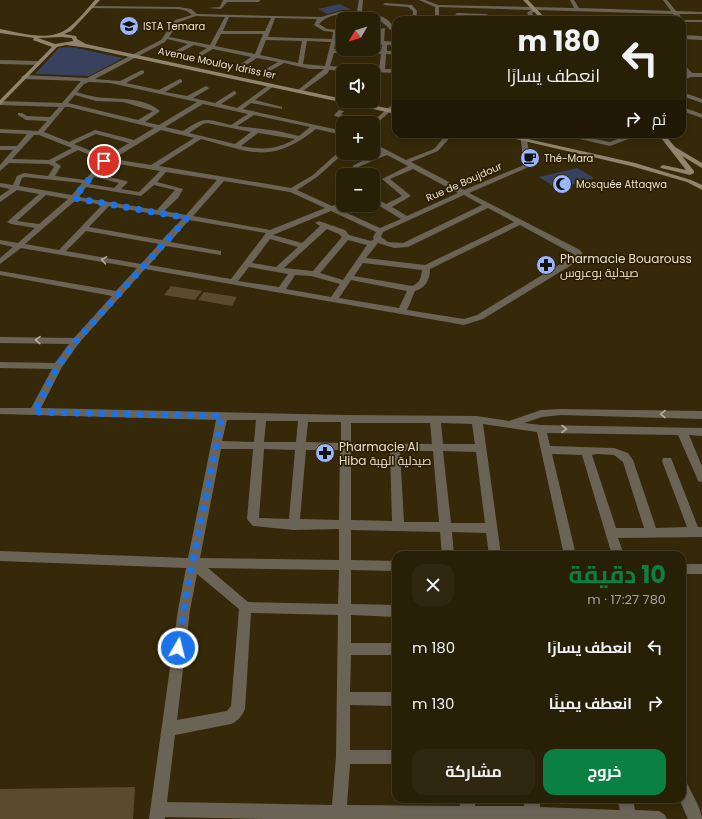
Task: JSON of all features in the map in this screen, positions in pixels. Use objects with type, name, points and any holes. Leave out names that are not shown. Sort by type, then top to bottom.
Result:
[{"type":"main road","points":[[68,44],[72,35],[98,0]]},
{"type":"main road","points":[[525,0],[541,16]]},
{"type":"main road","points":[[0,32],[55,36],[72,35],[88,46]]},
{"type":"main road","points":[[0,32],[45,41],[46,44],[55,46],[68,44],[88,46]]},
{"type":"main road","points":[[45,41],[55,36]]},
{"type":"main road","points":[[0,103],[2,97],[55,46]]},
{"type":"main road","name":"Avenue Moulay Idriss Ier","points":[[88,46],[336,100]]},
{"type":"main road","name":"Avenue Moulay Idriss Ier","points":[[378,108],[392,111]]},
{"type":"main road","points":[[528,138],[633,164],[689,181],[702,188]]},
{"type":"main road","points":[[665,138],[674,148],[691,172]]},
{"type":"main road","points":[[674,148],[702,166]]},
{"type":"main road","points":[[652,166],[670,164],[679,157]]},
{"type":"main road","points":[[633,164],[691,172],[702,170]]},
{"type":"main road","points":[[689,181],[688,175],[691,172]]},
{"type":"street","points":[[126,7],[131,0]]},
{"type":"street","points":[[174,8],[179,0]]},
{"type":"street","points":[[217,15],[226,0],[258,1],[255,7],[240,8],[237,15]]},
{"type":"street","points":[[359,12],[361,0]]},
{"type":"street","points":[[421,0],[437,6],[534,10],[554,7],[570,9],[600,7],[702,13]]},
{"type":"street","points":[[485,0],[487,16]]},
{"type":"street","points":[[572,0],[577,9]]},
{"type":"street","points":[[665,0],[678,16]]},
{"type":"street","points":[[157,8],[160,1]]},
{"type":"street","points":[[385,4],[405,5],[415,11],[414,16]]},
{"type":"street","points":[[437,6],[437,16]]},
{"type":"street","points":[[92,7],[195,8]]},
{"type":"street","points":[[203,8],[220,8]]},
{"type":"street","points":[[186,9],[196,15]]},
{"type":"street","points":[[569,16],[570,9]]},
{"type":"street","points":[[251,16],[254,10]]},
{"type":"street","points":[[531,16],[529,13],[534,10]]},
{"type":"street","points":[[652,11],[655,16]]},
{"type":"street","points":[[0,169],[17,148],[52,118],[73,93],[90,79],[167,38],[177,21],[196,15],[320,18],[336,14]]},
{"type":"street","points":[[457,14],[477,16]]},
{"type":"street","points":[[200,54],[212,47],[228,15]]},
{"type":"street","points":[[243,65],[256,57],[274,16]]},
{"type":"street","points":[[300,92],[317,80],[328,69],[336,32],[316,26],[316,21],[320,18]]},
{"type":"street","points":[[380,18],[385,19],[392,27]]},
{"type":"street","points":[[686,20],[702,21]]},
{"type":"street","points":[[686,26],[693,37]]},
{"type":"street","points":[[382,70],[385,52],[380,29],[392,30]]},
{"type":"street","points":[[219,32],[335,42]]},
{"type":"street","points":[[686,37],[702,38]]},
{"type":"street","points":[[167,38],[256,57],[328,69],[385,52],[392,53]]},
{"type":"street","points":[[300,65],[305,40]]},
{"type":"street","points":[[179,51],[194,43]]},
{"type":"street","points":[[383,43],[392,44]]},
{"type":"street","points":[[332,51],[382,70],[392,71]]},
{"type":"street","points":[[0,62],[38,63]]},
{"type":"street","points":[[268,70],[282,62]]},
{"type":"street","points":[[686,70],[690,75]]},
{"type":"street","points":[[121,83],[142,72]]},
{"type":"street","points":[[686,76],[702,75]]},
{"type":"street","points":[[24,77],[90,79],[121,83],[336,132]]},
{"type":"street","points":[[131,102],[180,81]]},
{"type":"street","points":[[238,110],[272,85]]},
{"type":"street","points":[[188,98],[206,88]]},
{"type":"street","points":[[73,93],[96,99],[115,99],[131,102],[157,111],[140,122]]},
{"type":"street","points":[[216,105],[234,93]]},
{"type":"street","points":[[686,95],[702,101]]},
{"type":"street","points":[[251,100],[280,108]]},
{"type":"street","points":[[0,262],[74,198],[107,159],[161,128],[202,102]]},
{"type":"street","points":[[0,103],[64,104],[255,151],[267,151],[290,146],[314,127]]},
{"type":"street","points":[[380,117],[392,106]]},
{"type":"street","points":[[686,110],[702,116]]},
{"type":"street","points":[[340,116],[337,115],[341,111]]},
{"type":"street","points":[[232,127],[253,113]]},
{"type":"street","points":[[20,114],[26,118],[52,118]]},
{"type":"street","points":[[184,133],[205,121],[232,127],[274,132],[301,138]]},
{"type":"street","points":[[0,131],[37,132],[107,159],[292,190],[332,208],[388,244],[405,245],[488,205]]},
{"type":"street","points":[[236,146],[257,131]]},
{"type":"street","points":[[68,144],[95,132],[136,143]]},
{"type":"street","points":[[153,167],[200,137]]},
{"type":"street","points":[[406,162],[436,150],[446,138]]},
{"type":"street","name":"Rue de Boujdour","points":[[377,238],[407,219],[528,165],[524,138]]},
{"type":"street","points":[[582,138],[610,144],[626,138]]},
{"type":"street","points":[[0,148],[17,148]]},
{"type":"street","points":[[50,162],[77,148]]},
{"type":"street","points":[[0,242],[454,321],[473,320],[510,300],[580,256],[577,252],[380,148]]},
{"type":"street","points":[[354,168],[388,152]]},
{"type":"street","points":[[292,190],[315,176],[336,156]]},
{"type":"street","points":[[7,161],[33,160],[50,162],[58,166],[51,177]]},
{"type":"street","points":[[0,200],[15,188],[19,177],[24,174],[33,160]]},
{"type":"street","points":[[386,207],[407,196],[385,179],[414,166]]},
{"type":"street","points":[[24,174],[51,177],[115,191],[141,194],[154,183],[165,169]]},
{"type":"street","points":[[92,175],[124,182],[115,191]]},
{"type":"street","points":[[34,412],[58,366],[76,341],[222,179]]},
{"type":"street","points":[[154,183],[179,188],[175,196],[159,212]]},
{"type":"street","points":[[0,185],[159,212],[270,234],[302,246]]},
{"type":"street","points":[[41,227],[11,222],[44,193]]},
{"type":"street","points":[[380,203],[407,219]]},
{"type":"street","points":[[61,252],[107,204]]},
{"type":"street","points":[[232,283],[270,234],[336,207]]},
{"type":"street","points":[[311,217],[325,226],[342,232],[346,237],[377,238]]},
{"type":"street","points":[[361,260],[426,268],[520,222]]},
{"type":"street","points":[[278,270],[325,226]]},
{"type":"street","points":[[84,228],[218,253]]},
{"type":"street","points":[[313,274],[346,237]]},
{"type":"street","points":[[334,299],[377,238]]},
{"type":"street","points":[[247,264],[278,270],[412,289],[421,286],[425,280],[426,268]]},
{"type":"street","points":[[281,290],[293,272]]},
{"type":"street","points":[[0,273],[117,294]]},
{"type":"street","points":[[402,311],[412,289]]},
{"type":"street","points":[[0,340],[76,341]]},
{"type":"street","points":[[0,365],[58,366]]},
{"type":"street","points":[[0,411],[262,418],[477,420],[541,429],[702,432]]},
{"type":"street","points":[[512,424],[541,414],[560,412],[702,415]]},
{"type":"street","points":[[222,416],[184,610],[158,814],[339,816],[468,810],[532,811],[659,819]]},
{"type":"street","points":[[262,418],[255,522],[260,524],[294,525],[491,528]]},
{"type":"street","points":[[294,525],[303,418]]},
{"type":"street","points":[[339,816],[343,756],[346,419]]},
{"type":"street","points":[[435,420],[448,551]]},
{"type":"street","points":[[477,420],[479,448],[494,551]]},
{"type":"street","points":[[541,429],[569,551]]},
{"type":"street","points":[[682,432],[702,478]]},
{"type":"street","points":[[216,445],[479,448]]},
{"type":"street","points":[[395,447],[398,526]]},
{"type":"street","points":[[547,450],[616,451],[623,455],[628,460],[651,531]]},
{"type":"street","points":[[586,451],[617,551]]},
{"type":"street","points":[[611,533],[651,531],[698,532],[667,461]]},
{"type":"street","points":[[0,556],[193,563],[392,566]]},
{"type":"street","points":[[193,563],[245,607],[392,611]]},
{"type":"street","points":[[686,569],[702,569]]},
{"type":"street","points":[[168,728],[231,717],[238,709],[245,607]]},
{"type":"street","points":[[344,649],[392,649]]},
{"type":"street","points":[[344,698],[392,698]]},
{"type":"street","points":[[343,756],[392,757]]},
{"type":"street","points":[[686,799],[697,819]]},
{"type":"street","points":[[626,803],[629,818]]},
{"type":"shaded area","points":[[171,286],[202,291],[195,300],[164,295]]},
{"type":"shaded area","points":[[204,292],[237,297],[232,306],[198,300]]},
{"type":"shaded area","points":[[135,787],[133,819],[0,819],[0,789]]},
{"type":"building","points":[[340,4],[351,10],[342,10],[327,14],[318,9]]},
{"type":"building","points":[[68,47],[123,58],[89,76],[35,74],[59,48]]},
{"type":"building","name":"Mosquée Attaqwa","points":[[577,168],[594,178],[558,189],[539,177]]},
{"type":"place","name":"ISTA Temara","points":[[129,26]]},
{"type":"place","name":"Thé-Mara","points":[[530,158]]},
{"type":"place","name":"Mosquée Attaqwa","points":[[562,184]]},
{"type":"place","name":"Pharmacie Bouarouss صيدلية بوعروس","points":[[546,265]]},
{"type":"place","name":"Pharmacie Al Hiba صيدلية الهبة","points":[[325,453]]},
{"type":"route","points":[[104,161],[74,198],[187,218],[76,341],[58,366],[34,412],[222,416],[186,595],[178,648]]}]
